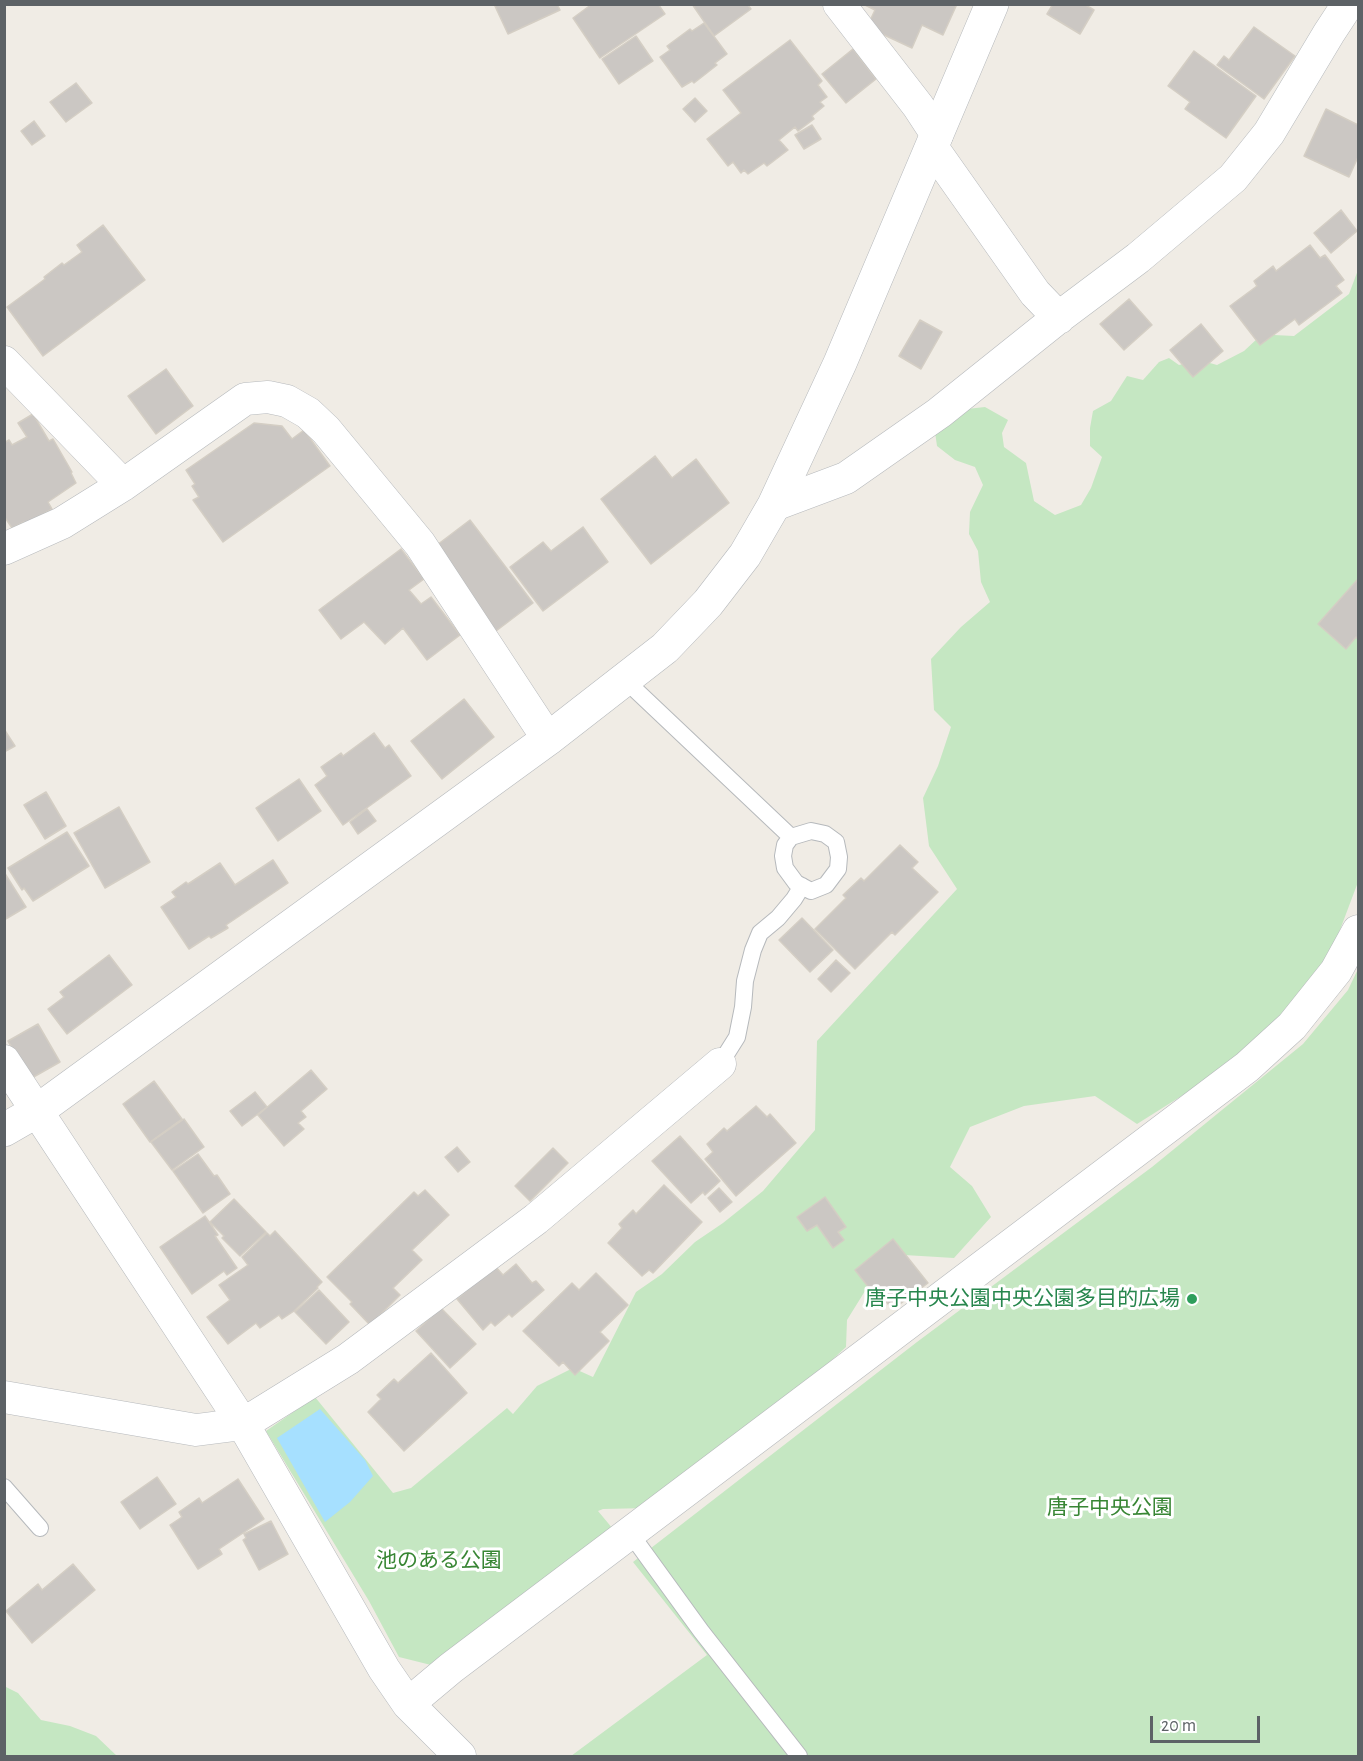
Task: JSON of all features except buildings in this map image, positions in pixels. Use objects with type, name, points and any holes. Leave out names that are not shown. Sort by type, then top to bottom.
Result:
[{"type":"street","points":[[839,4],[918,106],[935,141],[1035,293],[1059,318]]},
{"type":"street","points":[[4,1130],[37,1111],[548,739],[665,648],[708,603],[745,555],[774,505],[840,363],[992,4]]},
{"type":"street","points":[[774,505],[846,478],[939,414],[1138,258],[1233,177],[1269,133],[1348,4]]},
{"type":"street","points":[[4,362],[123,485]]},
{"type":"street","points":[[4,549],[62,523],[123,485],[245,399],[268,397],[287,401],[308,413],[326,430],[420,544],[548,739]]},
{"type":"street","points":[[408,1704],[451,1668],[1247,1067],[1292,1026],[1336,971],[1359,931]]},
{"type":"street","points":[[4,1061],[243,1424],[384,1669],[408,1704],[460,1756]]},
{"type":"street","points":[[4,1397],[196,1430],[243,1424],[348,1359],[536,1219],[720,1064]]},
{"type":"lane","points":[[624,680],[791,837]]},
{"type":"lane","points":[[811,831],[825,834],[836,842],[839,856],[838,869],[826,885],[812,891],[796,883],[785,868],[783,856],[785,845],[791,837],[811,831]]},
{"type":"lane","points":[[720,1064],[737,1037],[745,981],[760,933],[778,918],[802,886]]},
{"type":"lane","points":[[4,1487],[40,1528]]},
{"type":"lane","points":[[630,1533],[701,1631],[799,1756]]},
{"type":"green space","name":"池のある公園","points":[[1358,270],[1358,882],[1317,991],[1218,1073],[1137,1124],[1095,1096],[1024,1106],[970,1127],[950,1167],[972,1186],[991,1217],[954,1258],[888,1254],[847,1320],[846,1347],[819,1372],[648,1508],[598,1511],[613,1529],[431,1665],[399,1657],[369,1601],[266,1431],[315,1397],[393,1493],[411,1488],[507,1408],[513,1414],[537,1386],[573,1368],[593,1377],[636,1292],[662,1274],[695,1242],[763,1191],[815,1130],[817,1041],[957,889],[929,846],[923,798],[938,766],[951,727],[934,710],[931,659],[961,627],[990,602],[981,582],[978,551],[969,534],[970,512],[983,485],[975,467],[955,460],[937,446],[935,432],[967,409],[985,407],[1008,420],[1002,433],[1004,447],[1026,463],[1034,501],[1055,515],[1081,505],[1091,488],[1102,457],[1090,446],[1093,411],[1111,401],[1127,376],[1143,380],[1159,362],[1169,358],[1179,365],[1199,360],[1217,365],[1244,351],[1258,338],[1274,335],[1294,336],[1349,294]]},
{"type":"green space","name":"唐子中央公園","points":[[1358,969],[1358,1756],[571,1756],[707,1655],[633,1562],[917,1342],[1152,1167],[1303,1044],[1348,990]]},
{"type":"green space","points":[[4,1686],[18,1693],[41,1720],[70,1726],[96,1736],[117,1756],[5,1756]]},
{"type":"water","points":[[320,1409],[365,1460],[373,1476],[350,1502],[325,1522],[277,1438]]},
{"type":"place","name":"唐子中央公園中央公園多目的広場","points":[[1192,1299]]}]
